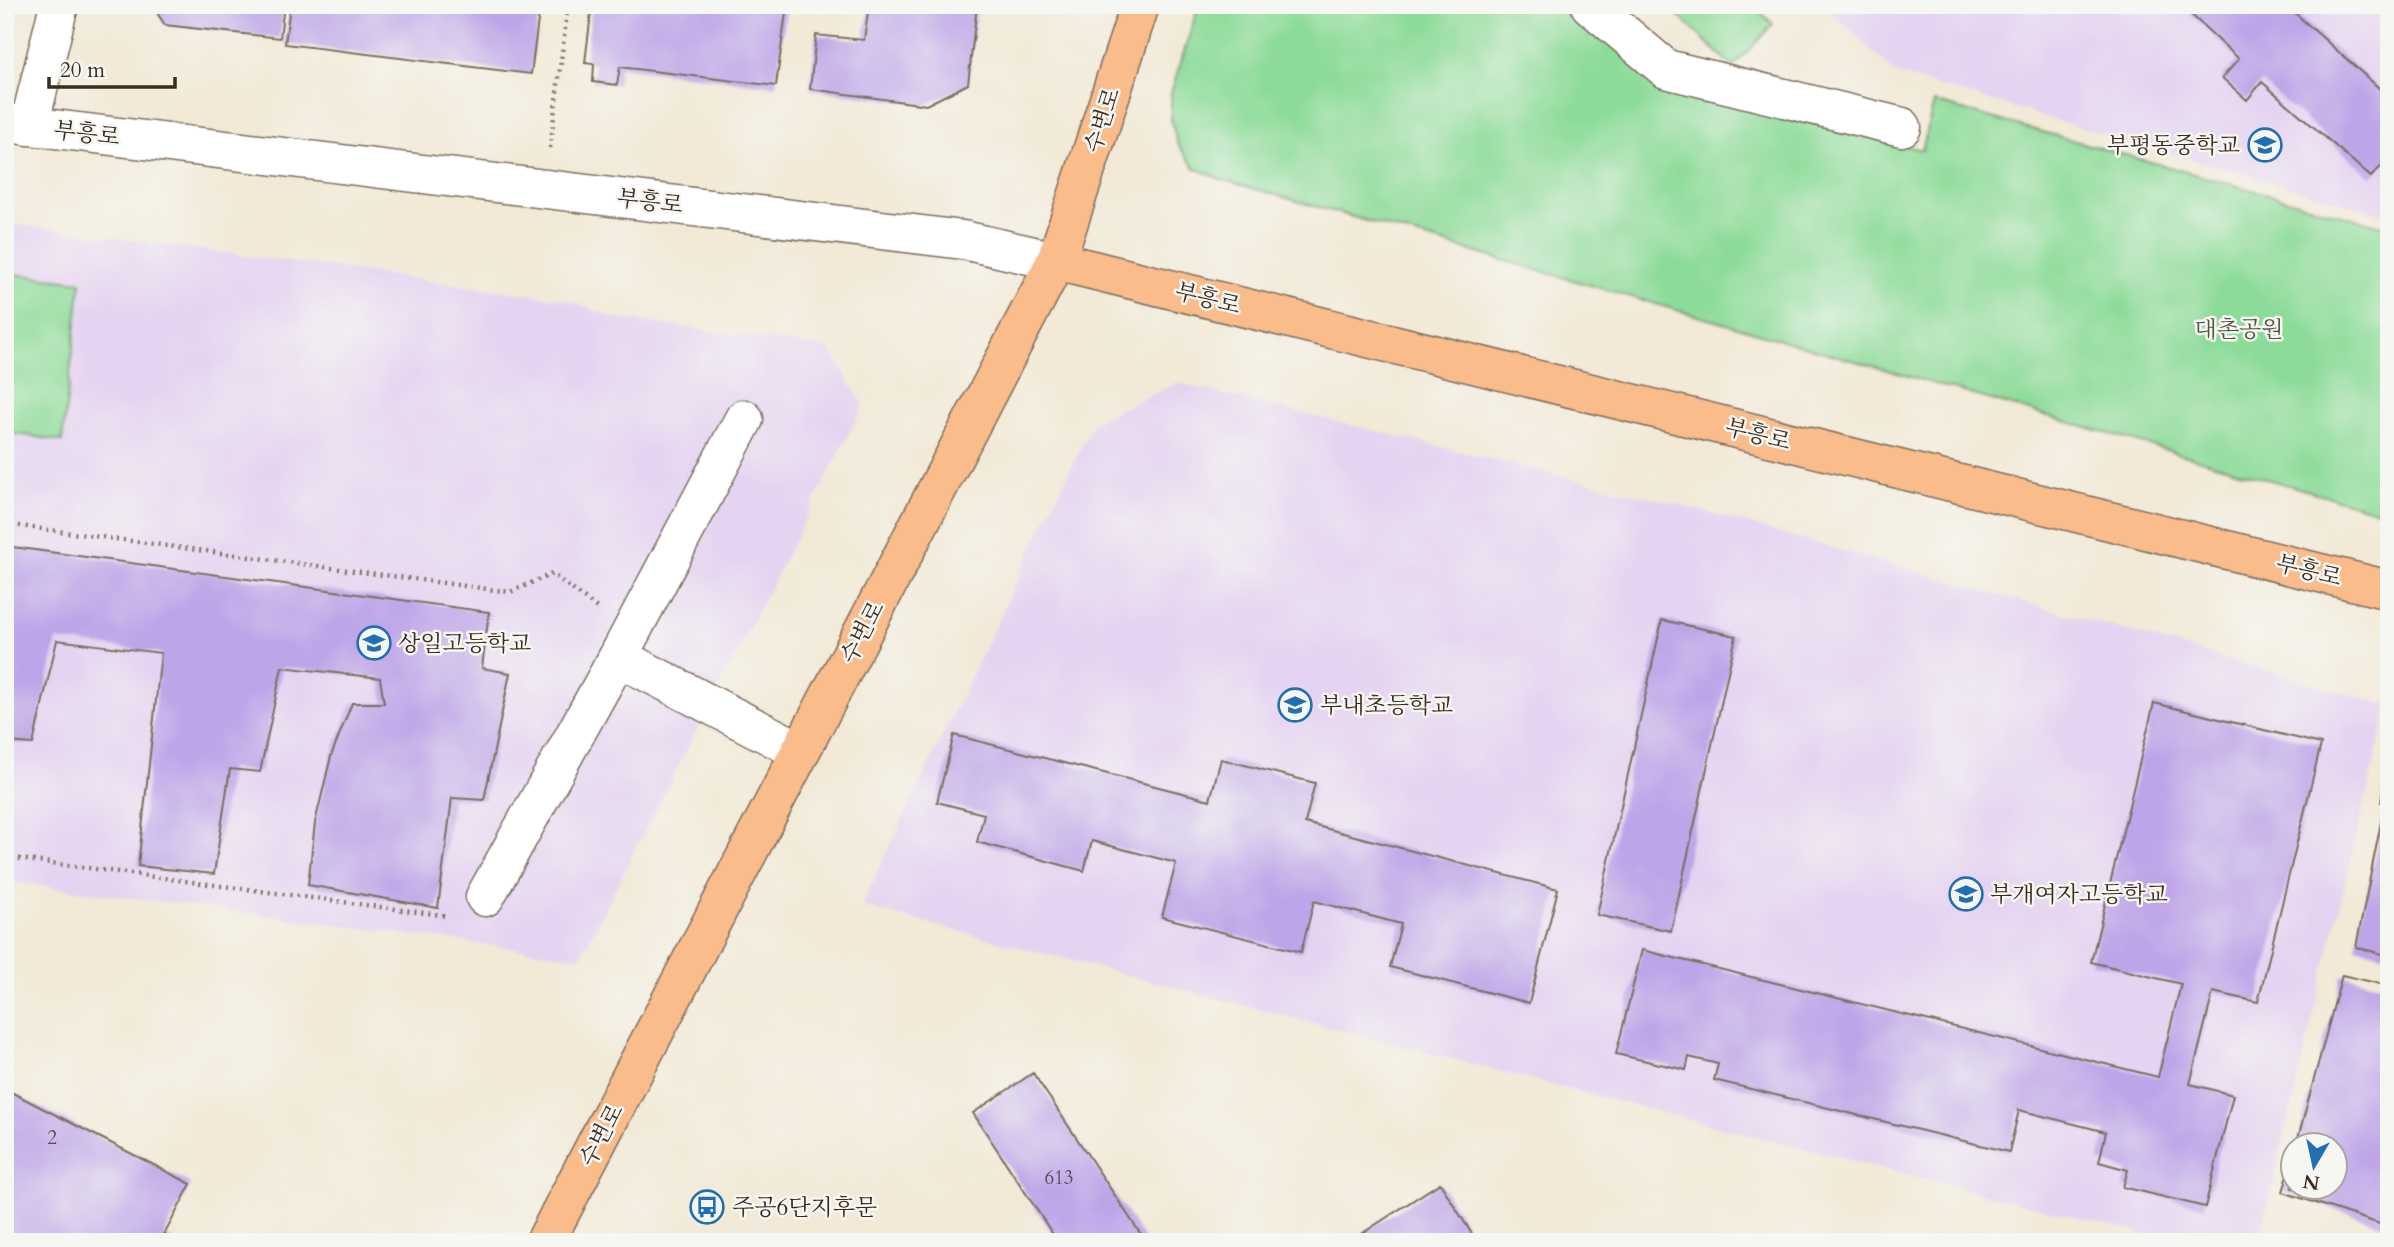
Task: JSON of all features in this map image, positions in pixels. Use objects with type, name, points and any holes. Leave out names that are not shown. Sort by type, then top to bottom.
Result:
[{"type":"main road","name":"수변로","points":[[545,1242],[1056,261],[1140,5]]},
{"type":"main road","name":"부흥로","points":[[1056,261],[2389,590]]},
{"type":"street","points":[[17,125],[59,5]]},
{"type":"street","points":[[1590,5],[1666,69],[1902,127]]},
{"type":"street","name":"부흥로","points":[[17,125],[545,187],[963,240],[1056,261]]},
{"type":"street","points":[[485,897],[625,645],[744,419]]},
{"type":"street","points":[[625,645],[800,751]]},
{"type":"path","points":[[545,187],[568,5]]},
{"type":"path","points":[[5,524],[510,592],[552,574],[625,645]]},
{"type":"path","points":[[5,857],[472,919],[485,897]]},
{"type":"shaded area","name":"부평동중학교","points":[[1824,5],[2389,5],[2389,216],[1896,74]]},
{"type":"shaded area","name":"상일고등학교","points":[[5,223],[570,300],[610,317],[828,348],[864,405],[580,957],[5,881]]},
{"type":"shaded area","points":[[1177,383],[1681,505],[2388,705],[2285,1132],[2278,1132],[2278,1163],[2259,1242],[2176,1242],[1544,1083],[861,906],[1093,422]]},
{"type":"green space","name":"대촌공원","points":[[1199,5],[1567,5],[1656,82],[1922,150],[1934,102],[2389,228],[2389,514],[1220,179],[1195,168],[1178,145],[1171,120],[1171,93]]},
{"type":"green space","points":[[1667,5],[1753,5],[1773,24],[1733,67]]},
{"type":"green space","points":[[13,274],[81,282],[62,441],[5,432],[5,341]]},
{"type":"building","points":[[152,5],[284,5],[280,38],[165,25]]},
{"type":"building","points":[[290,5],[540,5],[531,74],[285,44]]},
{"type":"building","points":[[592,5],[787,5],[776,86],[620,67],[617,85],[593,82],[594,64],[585,63]]},
{"type":"building","points":[[869,5],[977,5],[968,84],[926,105],[810,89],[816,35],[864,40]]},
{"type":"building","points":[[2181,5],[2286,5],[2389,97],[2389,158],[2371,177],[2262,82],[2247,100],[2222,78],[2239,59]]},
{"type":"building","points":[[5,546],[489,612],[482,668],[510,673],[484,800],[452,798],[438,908],[308,885],[315,823],[331,756],[352,703],[384,703],[380,678],[282,667],[260,772],[230,769],[214,874],[138,866],[161,653],[57,640],[33,744],[5,742]]},
{"type":"building","points":[[1662,620],[1736,636],[1671,931],[1597,915]]},
{"type":"building","points":[[2154,703],[2321,744],[2258,1002],[2213,992],[2190,1084],[2233,1095],[2205,1207],[2123,1187],[2128,1170],[2099,1162],[2106,1132],[2019,1110],[2009,1152],[1714,1080],[1718,1064],[1689,1057],[1686,1070],[1616,1054],[1642,950],[2158,1077],[2181,984],[2091,962]]},
{"type":"building","points":[[954,735],[1210,800],[1221,759],[1315,783],[1305,823],[1558,889],[1529,1003],[1390,967],[1401,924],[1314,901],[1301,952],[1162,917],[1176,863],[1092,841],[1084,871],[977,842],[984,814],[937,802]]},
{"type":"building","points":[[2389,769],[2389,804],[2381,802]]},
{"type":"building","points":[[2383,813],[2389,814],[2389,956],[2356,947]]},
{"type":"building","points":[[2342,975],[2389,986],[2389,1227],[2313,1202],[2348,1202],[2348,1132],[2300,1132]]},
{"type":"building","points":[[1033,1073],[1146,1242],[1058,1242],[973,1113]]},
{"type":"building","points":[[5,1089],[191,1184],[164,1235],[176,1242],[5,1242]]},
{"type":"building","points":[[1440,1183],[1477,1242],[1349,1242]]},
{"type":"place","name":"부평동중학교","points":[[2265,145]]},
{"type":"place","name":"상일고등학교","points":[[374,643]]},
{"type":"place","name":"부내초등학교","points":[[1295,705]]},
{"type":"place","name":"부개여자고등학교","points":[[1966,894]]},
{"type":"place","name":"주공6단지후문","points":[[707,1207]]}]
